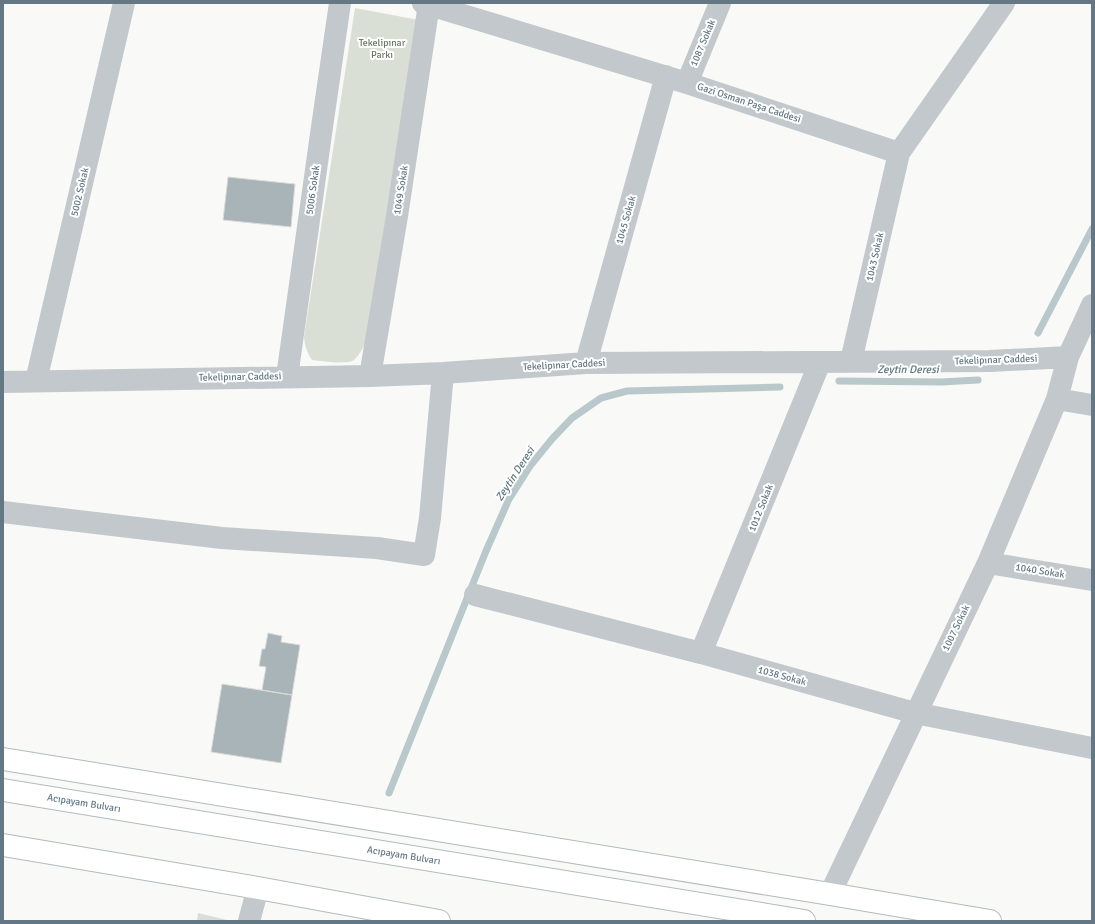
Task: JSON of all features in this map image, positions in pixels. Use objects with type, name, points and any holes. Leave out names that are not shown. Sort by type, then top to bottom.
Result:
[{"type":"main road","points":[[3,759],[990,921]]},
{"type":"main road","name":"Acıpayam Bulvarı","points":[[3,790],[804,921]]},
{"type":"main road","points":[[3,845],[258,888],[436,921]]},
{"type":"street","name":"5002 Sokak","points":[[36,381],[124,3]]},
{"type":"street","name":"5006 Sokak","points":[[287,377],[340,3]]},
{"type":"street","name":"1087 Sokak","points":[[687,83],[720,3]]},
{"type":"street","points":[[899,153],[1004,3]]},
{"type":"street","name":"Gazi Osman Paşa Caddesi","points":[[426,4],[481,11],[666,76],[899,153]]},
{"type":"street","name":"1049 Sokak","points":[[370,376],[397,216],[426,4]]},
{"type":"street","name":"1045 Sokak","points":[[586,363],[666,76]]},
{"type":"street","name":"1043 Sokak","points":[[851,361],[899,153]]},
{"type":"street","points":[[1068,357],[1092,305]]},
{"type":"street","name":"Tekelipınar Caddesi","points":[[3,383],[36,381],[370,376],[443,373],[586,363],[990,361],[1068,357]]},
{"type":"street","name":"1007 Sokak","points":[[830,894],[915,713],[988,563],[1057,399],[1068,357]]},
{"type":"street","name":"1012 Sokak","points":[[701,653],[820,362]]},
{"type":"street","points":[[3,512],[222,538],[377,548],[424,556],[430,518],[443,373]]},
{"type":"street","points":[[1057,399],[1092,405]]},
{"type":"street","name":"1040 Sokak","points":[[988,563],[1092,580]]},
{"type":"street","name":"1038 Sokak","points":[[475,595],[701,653],[915,713],[1092,748]]},
{"type":"street","points":[[250,921],[258,888]]},
{"type":"green space","name":"Tekelipınar Parkı","points":[[355,8],[419,20],[365,344],[354,360],[334,362],[312,360],[306,349],[304,337]]},
{"type":"green space","points":[[198,913],[231,921],[197,921]]},
{"type":"building","points":[[228,177],[295,184],[291,227],[223,220]]},
{"type":"building","points":[[268,633],[282,636],[281,642],[300,645],[292,695],[262,690],[266,667],[259,666],[262,649],[265,649]]},
{"type":"building","points":[[222,684],[292,695],[281,763],[211,752]]},
{"type":"waterway","name":"Zeytin Deresi","points":[[1038,333],[1092,229]]},
{"type":"waterway","name":"Zeytin Deresi","points":[[839,381],[941,382],[978,380]]},
{"type":"waterway","name":"Zeytin Deresi","points":[[389,793],[486,551],[509,499],[530,466],[552,439],[572,418],[601,398],[627,391],[780,387]]}]
